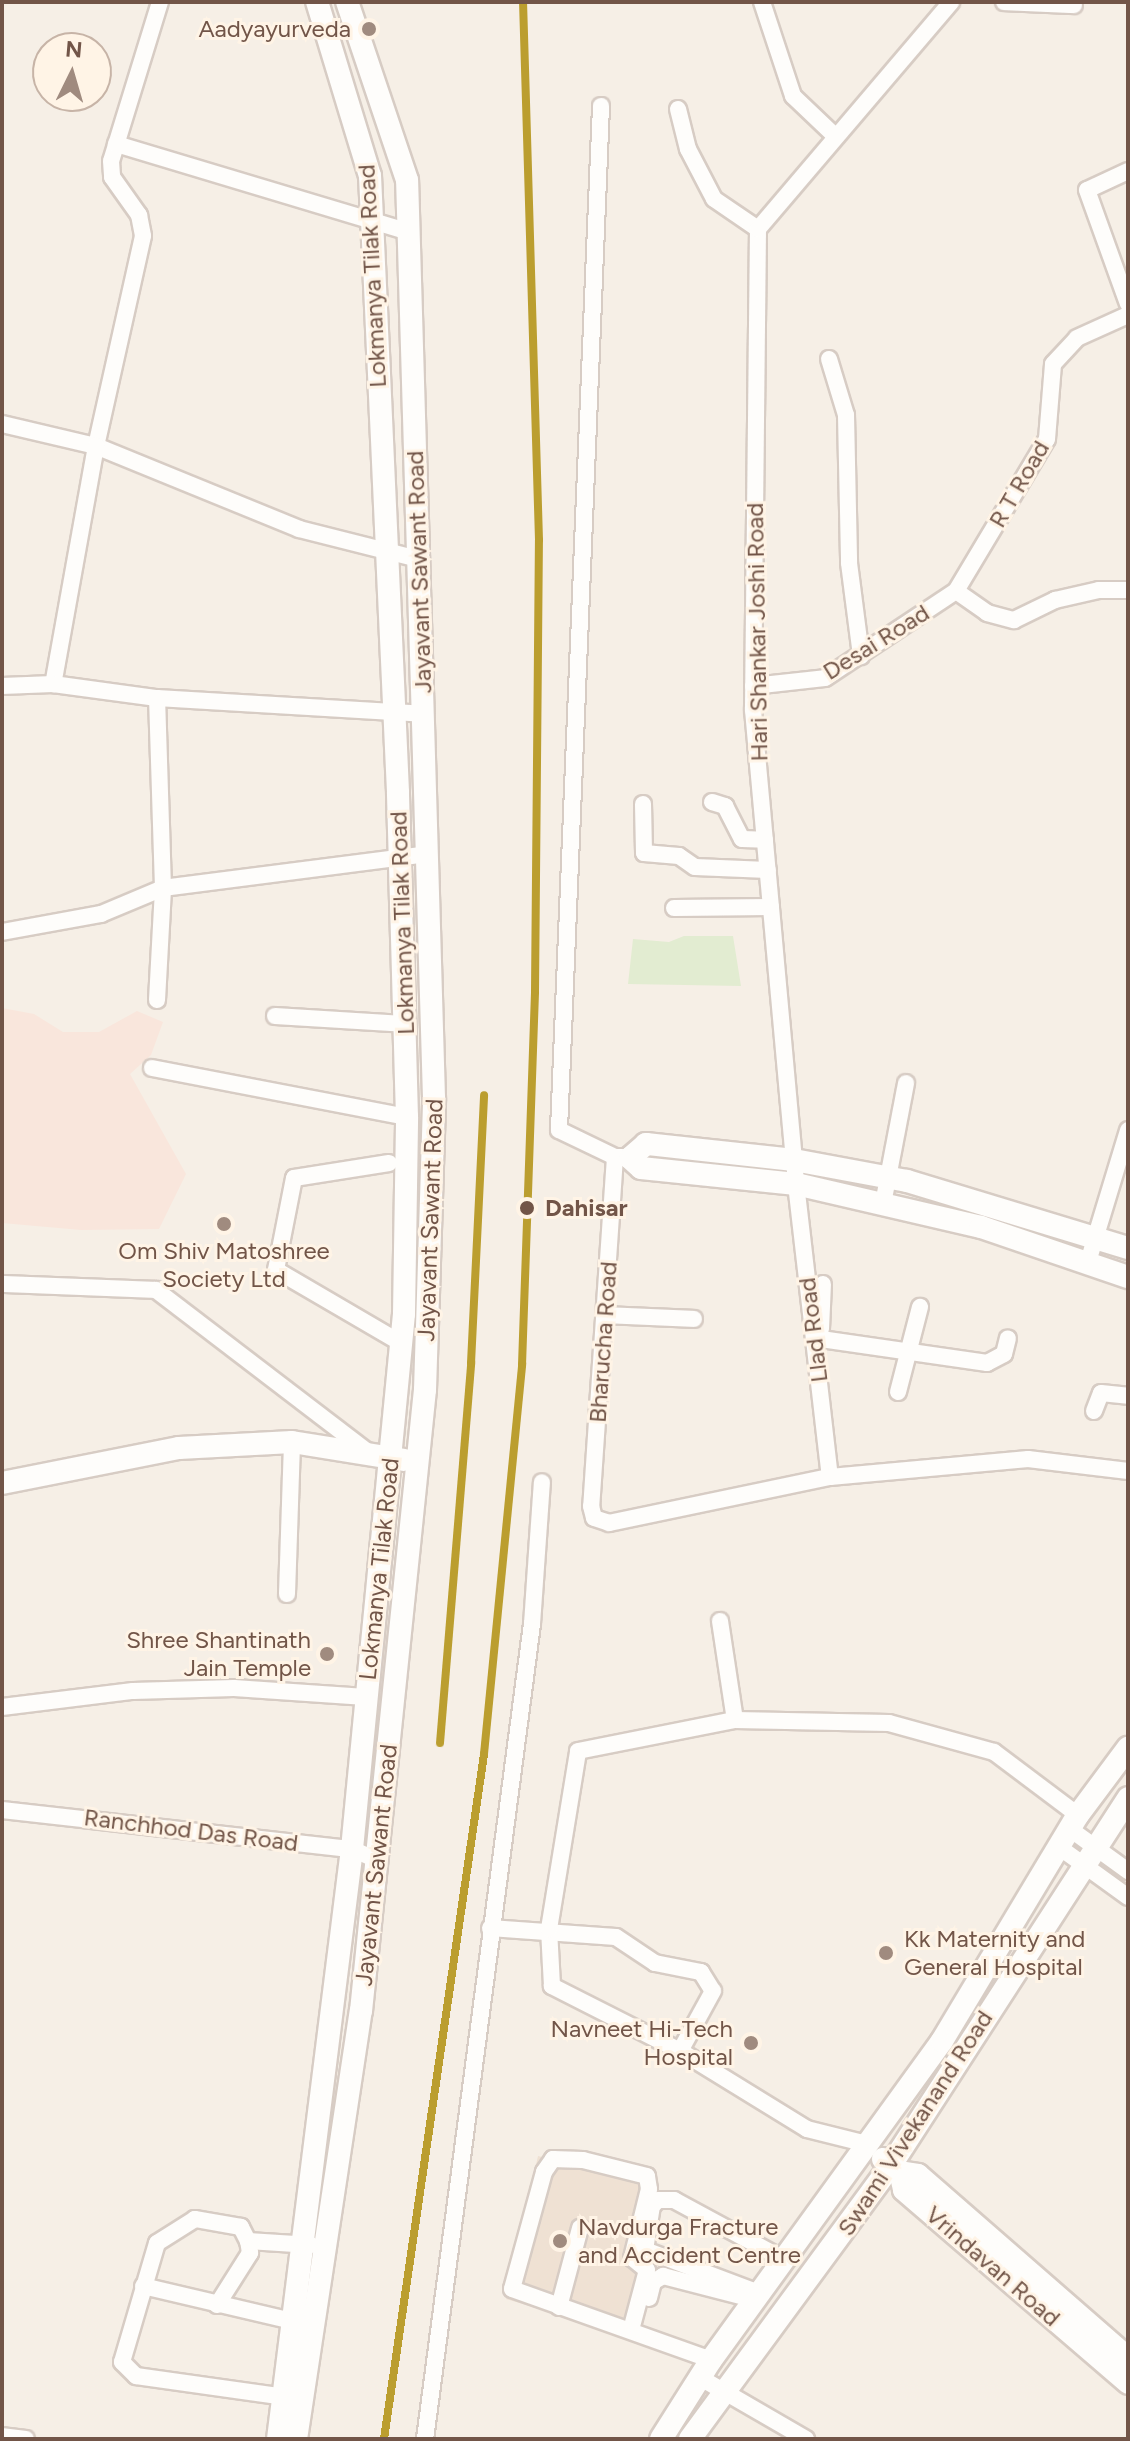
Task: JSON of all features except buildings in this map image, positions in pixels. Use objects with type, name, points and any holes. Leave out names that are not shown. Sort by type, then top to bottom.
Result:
[{"type":"street","points":[[53,684],[96,446],[143,236],[139,215],[112,177],[116,144],[160,2]]},
{"type":"street","name":"Lokmanya Tilak Road","points":[[317,2],[362,141],[373,223],[400,855],[407,1117],[401,1343],[382,1458],[352,1849]]},
{"type":"street","name":"Jayavant Sawant Road","points":[[314,2245],[361,2011],[377,1860],[425,1390],[434,1098],[407,180],[347,2]]},
{"type":"street","points":[[762,2],[793,96],[834,135]]},
{"type":"street","points":[[678,109],[688,149],[714,199],[758,229],[834,135],[951,2]]},
{"type":"street","points":[[1004,2],[1074,5]]},
{"type":"street","points":[[601,106],[559,1132],[622,1157],[641,1168],[796,1184],[981,1227],[1128,1277]]},
{"type":"street","points":[[116,144],[409,232]]},
{"type":"street","points":[[1128,171],[1087,190],[1128,304]]},
{"type":"street","name":"Hari Shankar Joshi Road","points":[[758,229],[753,686],[796,1184]]},
{"type":"street","name":"R T Road","points":[[956,591],[1047,439],[1053,364],[1077,338],[1128,315]]},
{"type":"street","points":[[829,359],[846,415],[849,563],[861,656]]},
{"type":"street","points":[[2,424],[96,446],[299,529],[385,554],[418,559]]},
{"type":"street","name":"Desai Road","points":[[753,686],[825,678],[956,591],[987,613],[1014,620],[1055,600],[1099,590],[1128,590]]},
{"type":"street","points":[[2,686],[53,684],[157,698],[423,714]]},
{"type":"street","points":[[157,698],[163,888],[157,1000]]},
{"type":"street","points":[[712,802],[725,806],[742,839],[731,869]]},
{"type":"street","points":[[643,804],[644,853],[679,856],[695,867],[768,870]]},
{"type":"street","points":[[742,839],[765,840]]},
{"type":"street","points":[[2,932],[101,914],[163,888],[400,855],[427,854]]},
{"type":"street","points":[[674,908],[771,907]]},
{"type":"street","points":[[275,1016],[404,1024]]},
{"type":"street","points":[[152,1068],[407,1117]]},
{"type":"street","points":[[883,1204],[906,1083]]},
{"type":"street","points":[[1088,1262],[1128,1130]]},
{"type":"street","points":[[622,1157],[646,1144],[794,1160],[890,1178],[1096,1235],[1128,1248]]},
{"type":"street","name":"Bharucha Road","points":[[622,1157],[591,1506],[594,1518],[609,1523],[830,1477],[1028,1459],[1128,1471]]},
{"type":"street","points":[[389,1163],[294,1178],[276,1270],[401,1343]]},
{"type":"street","name":"Llad Road","points":[[796,1184],[817,1338],[830,1477]]},
{"type":"street","points":[[2,1284],[156,1290],[382,1458]]},
{"type":"street","points":[[823,1284],[817,1338],[987,1363],[1004,1354],[1008,1338]]},
{"type":"street","points":[[898,1392],[920,1307]]},
{"type":"street","points":[[606,1315],[694,1319]]},
{"type":"street","points":[[1094,1411],[1101,1393],[1128,1396]]},
{"type":"street","points":[[2,1483],[179,1448],[292,1442],[418,1462]]},
{"type":"street","points":[[287,1594],[292,1442]]},
{"type":"street","points":[[425,2439],[532,1624],[542,1482]]},
{"type":"street","points":[[720,1621],[735,1720]]},
{"type":"street","points":[[2,1707],[133,1691],[220,1688],[366,1697]]},
{"type":"street","points":[[867,2144],[807,2129],[680,2051],[552,1986],[549,1929],[578,1751],[735,1720],[889,1723],[963,1740],[994,1752],[1128,1897]]},
{"type":"street","name":"Swami Vivekanand Road","points":[[661,2439],[709,2362],[942,2041],[1069,1830],[1128,1748]]},
{"type":"street","name":"Swami Vivekanand Road","points":[[690,2439],[896,2169],[961,2056],[1088,1855],[1128,1798]]},
{"type":"street","name":"Ranchhod Das Road","points":[[2,1810],[352,1849],[377,1860]]},
{"type":"street","name":"Jayavant Sawant Road","points":[[278,2439],[292,2398],[314,2245],[352,1849]]},
{"type":"street","points":[[1088,1855],[1128,1871]]},
{"type":"street","points":[[490,1928],[549,1929],[616,1937],[655,1963],[709,1978],[713,1991],[680,2051]]},
{"type":"street","points":[[942,2041],[961,2056]]},
{"type":"street","name":"Vrindavan Road","points":[[867,2144],[896,2169],[904,2190],[1128,2383]]},
{"type":"street","points":[[636,2331],[647,2270],[632,2258],[649,2189],[643,2174],[564,2158],[547,2165],[511,2285],[515,2292],[559,2307],[680,2345],[709,2362],[726,2393],[806,2439]]},
{"type":"street","points":[[896,2169],[918,2175],[1128,2358]]},
{"type":"street","points":[[757,2296],[645,2250],[652,2206],[658,2200],[674,2200],[783,2259]]},
{"type":"street","points":[[217,2305],[250,2253],[248,2241],[241,2227],[195,2219],[157,2243],[120,2356],[128,2371],[292,2398]]},
{"type":"street","points":[[559,2307],[580,2228]]},
{"type":"street","points":[[248,2241],[314,2245]]},
{"type":"street","points":[[636,2331],[658,2277],[757,2296]]},
{"type":"street","points":[[143,2286],[303,2323]]},
{"type":"street","name":"Jayavant Sawant Road","points":[[292,2398],[296,2439]]},
{"type":"street","points":[[2,2436],[26,2439]]},
{"type":"shaded area","points":[[2,1008],[34,1014],[63,1032],[99,1032],[137,1011],[163,1022],[151,1055],[130,1074],[186,1174],[159,1229],[81,1230],[2,1223]]},
{"type":"shaded area","points":[[538,2156],[645,2183],[643,2259],[626,2324],[686,2340],[680,2352],[506,2299]]},
{"type":"green space","points":[[684,936],[733,936],[741,986],[628,984],[633,939],[669,942]]},
{"type":"transit line","points":[[384,2439],[484,1754],[522,1365],[535,992],[539,540],[523,2]]},
{"type":"transit line","points":[[440,1743],[471,1363],[484,1095]]},
{"type":"place","name":"Aadyayurveda","points":[[369,29]]},
{"type":"place","name":"Dahisar","points":[[527,1208]]},
{"type":"place","name":"Om Shiv Matoshree Society Ltd","points":[[224,1224]]},
{"type":"place","name":"Shree Shantinath Jain Temple","points":[[327,1654]]},
{"type":"place","name":"Kk Maternity and General Hospital","points":[[886,1953]]},
{"type":"place","name":"Navneet Hi-Tech Hospital","points":[[751,2043]]},
{"type":"place","name":"Navdurga Fracture and Accident Centre","points":[[560,2241]]}]
